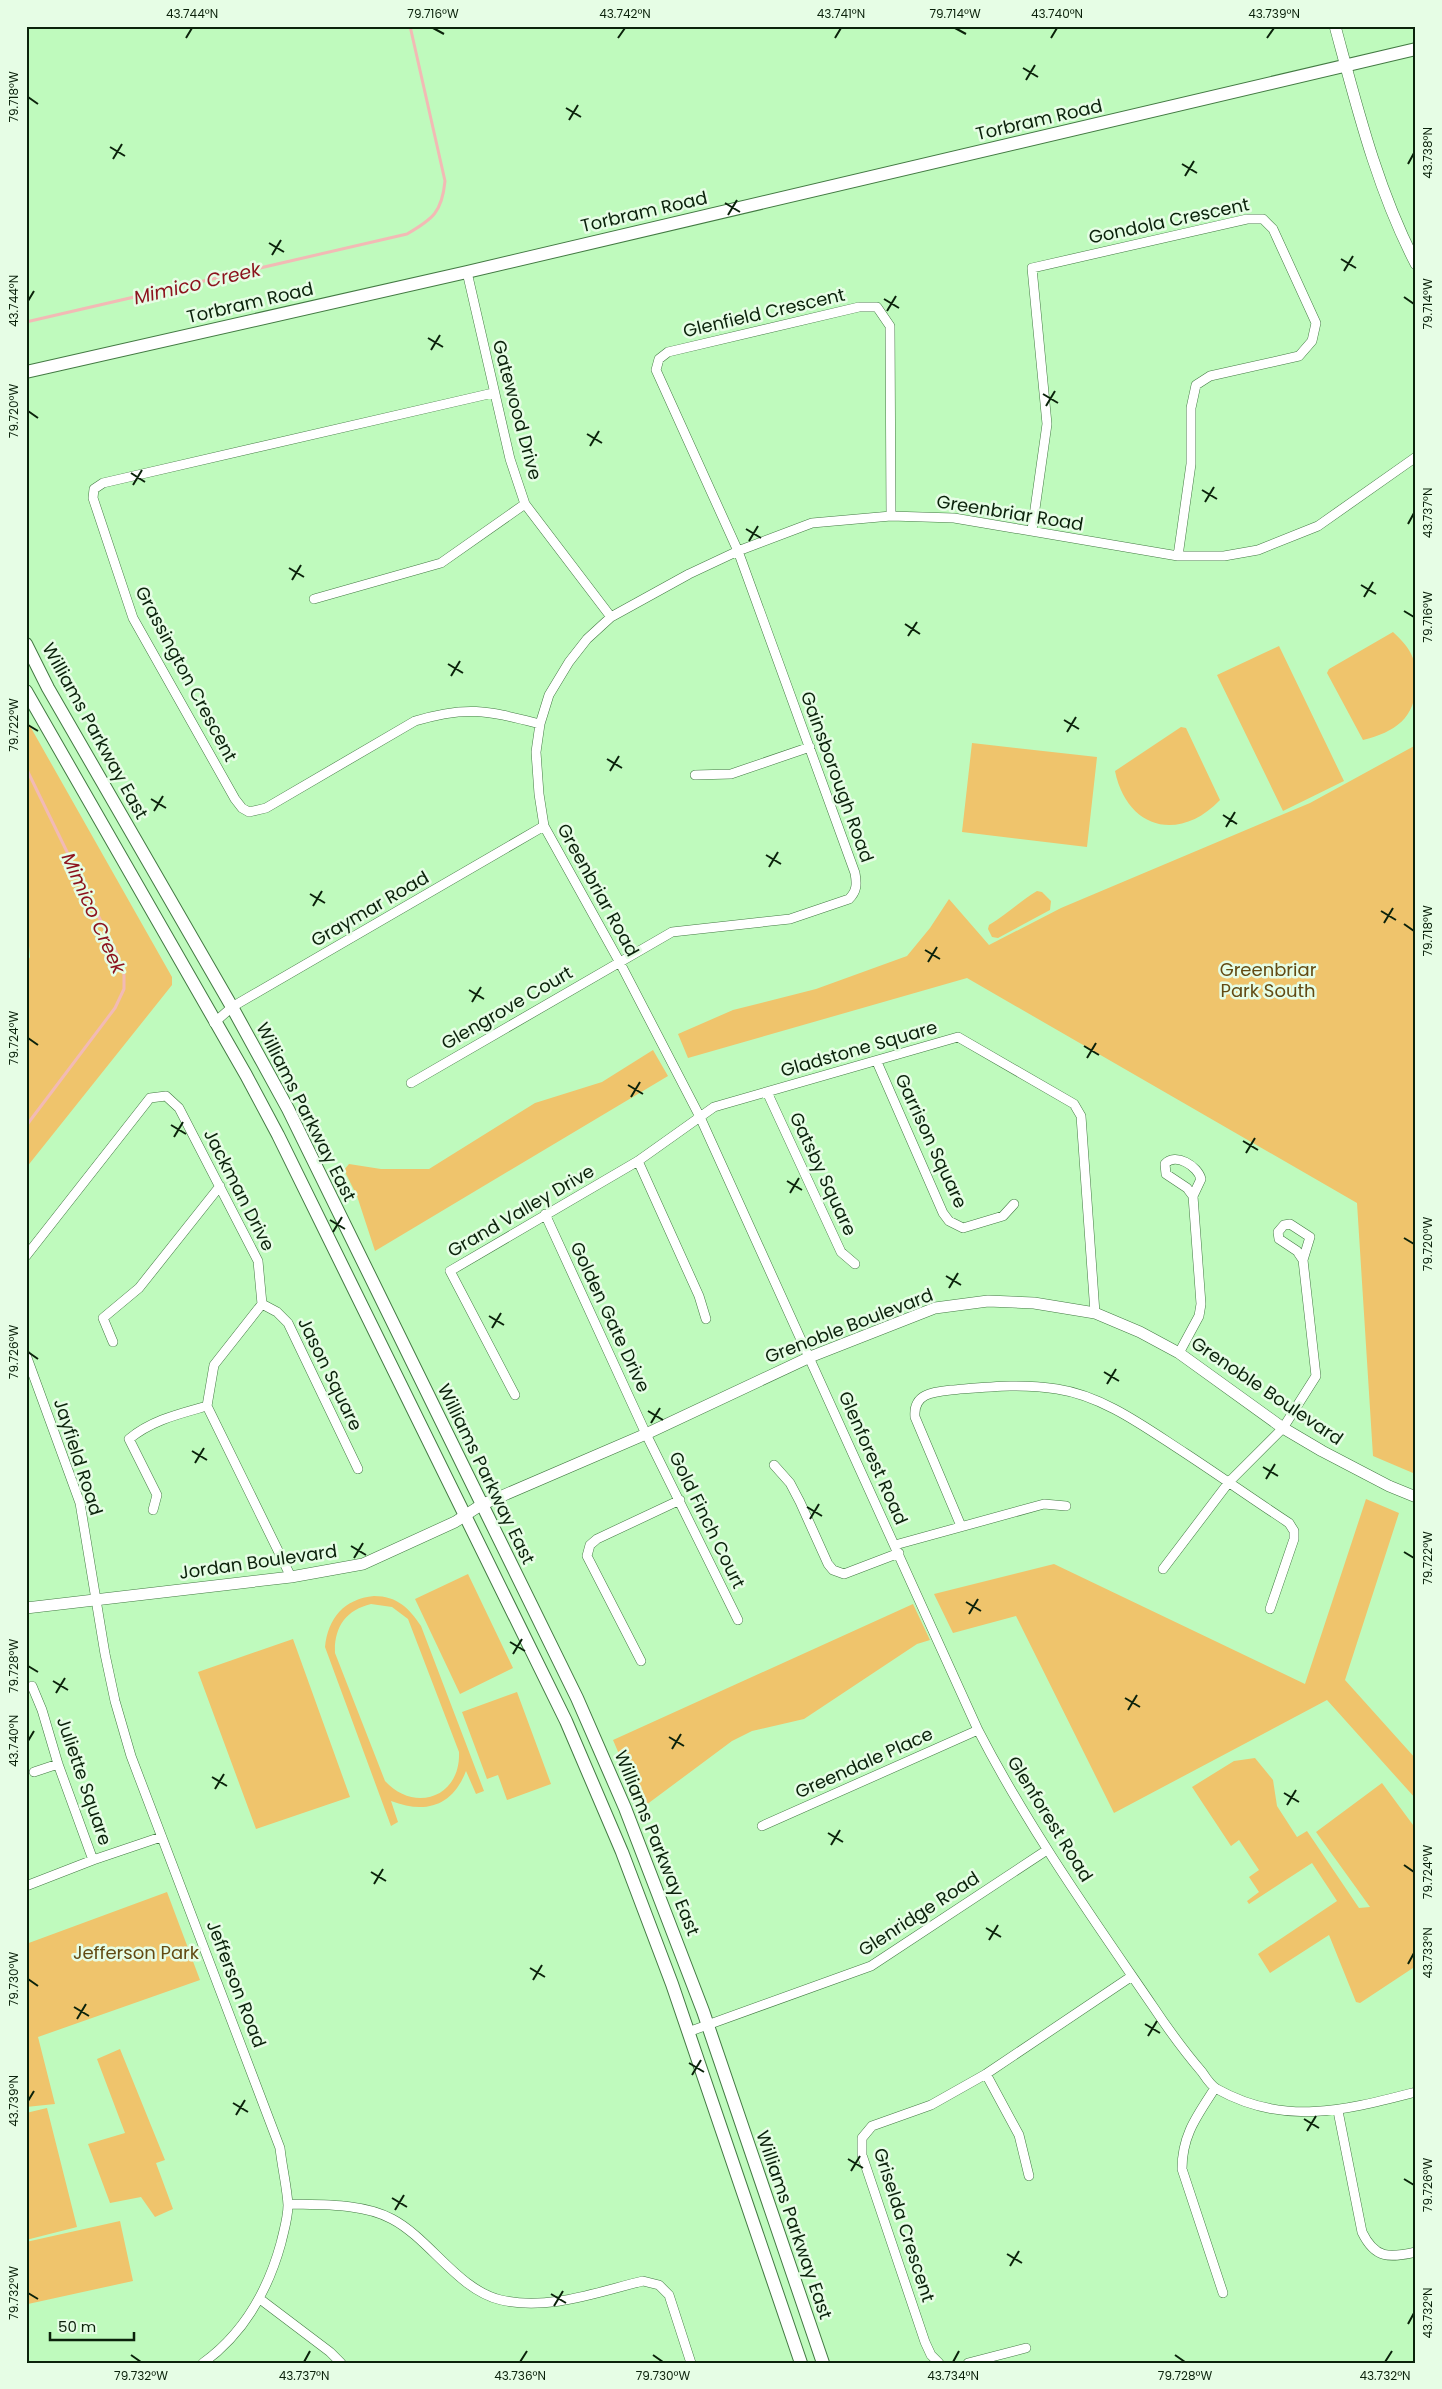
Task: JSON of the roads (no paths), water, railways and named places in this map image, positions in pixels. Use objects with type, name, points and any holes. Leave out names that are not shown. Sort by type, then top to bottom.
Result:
[{"type":"main road","name":"Torbram Road","points":[[26,372],[467,272],[1416,50]]},
{"type":"main road","name":"Williams Parkway East","points":[[26,644],[48,688],[232,1007],[288,1109],[481,1506],[541,1623],[612,1774],[708,2025],[823,2363]]},
{"type":"main road","name":"Williams Parkway East","points":[[26,691],[214,1023],[246,1075],[278,1136],[566,1721],[622,1852],[688,2032],[800,2363]]},
{"type":"street","points":[[1335,26],[1378,177],[1398,230],[1416,264]]},
{"type":"street","name":"Gondola Crescent","points":[[1032,530],[1047,424],[1032,268],[1247,219],[1263,219],[1273,229],[1316,323],[1312,341],[1299,356],[1210,376],[1196,385],[1191,408],[1191,464],[1178,556]]},
{"type":"street","name":"Gatewood Drive","points":[[467,272],[493,393],[510,459],[525,504],[611,618]]},
{"type":"street","name":"Glenfield Crescent","points":[[738,551],[656,370],[658,359],[668,352],[859,307],[877,307],[890,326],[891,516]]},
{"type":"street","name":"Grassington Crescent","points":[[493,393],[103,483],[94,489],[93,498],[106,543],[134,618],[235,799],[242,808],[249,812],[266,808],[415,721],[441,713],[463,710],[482,711],[540,724]]},
{"type":"street","name":"Greenbriar Road","points":[[810,1357],[700,1117],[619,961],[544,826],[537,776],[536,752],[540,724],[549,696],[569,662],[587,639],[611,618],[689,574],[738,551],[812,523],[891,516],[954,518],[1178,556],[1224,556],[1258,550],[1289,540],[1325,522],[1416,457]]},
{"type":"street","points":[[314,599],[441,563],[525,504]]},
{"type":"street","name":"Gainsborough Road","points":[[619,961],[672,932],[790,919],[849,900],[855,893],[857,884],[855,873],[738,551]]},
{"type":"street","points":[[695,775],[731,774],[810,747]]},
{"type":"street","name":"Graymar Road","points":[[214,1023],[232,1007],[544,826]]},
{"type":"street","name":"Glengrove Court","points":[[410,1083],[619,961]]},
{"type":"street","name":"Gladstone Square","points":[[700,1117],[714,1107],[877,1062],[958,1037],[1074,1104],[1081,1116],[1084,1134],[1095,1313]]},
{"type":"street","name":"Garrison Square","points":[[877,1062],[943,1213],[949,1221],[963,1228],[1003,1216],[1014,1204]]},
{"type":"street","name":"Gatsby Square","points":[[768,1092],[841,1252],[855,1264]]},
{"type":"street","name":"Jackman Drive","points":[[26,1256],[150,1098],[166,1096],[179,1108],[258,1261],[262,1304]]},
{"type":"street","name":"Grand Valley Drive","points":[[515,1395],[450,1271],[638,1161],[700,1117]]},
{"type":"street","points":[[1179,1353],[1196,1325],[1200,1310],[1193,1196],[1200,1182],[1199,1173],[1178,1158],[1170,1159],[1165,1164],[1166,1174],[1187,1188],[1193,1196]]},
{"type":"street","points":[[638,1161],[699,1296],[706,1319]]},
{"type":"street","points":[[113,1342],[103,1318],[139,1288],[220,1186]]},
{"type":"street","name":"Golden Gate Drive","points":[[545,1214],[646,1434]]},
{"type":"street","points":[[1163,1569],[1229,1482],[1283,1428],[1316,1376],[1303,1260]]},
{"type":"street","name":"Grenoble Boulevard","points":[[481,1506],[646,1434],[810,1357],[935,1308],[988,1301],[1034,1303],[1095,1313],[1140,1332],[1179,1353],[1283,1428],[1366,1475],[1416,1497]]},
{"type":"street","points":[[262,1304],[214,1365],[207,1406],[291,1577]]},
{"type":"street","name":"Jason Square","points":[[262,1304],[277,1312],[288,1323],[358,1468]]},
{"type":"street","name":"Jayfield Road","points":[[26,1356],[80,1503],[96,1600]]},
{"type":"street","name":"Glenforest Road","points":[[810,1357],[978,1730],[1004,1780],[1047,1850],[1182,2049],[1215,2088],[1253,2104],[1286,2112],[1338,2111],[1416,2092]]},
{"type":"street","points":[[961,1526],[915,1417],[914,1407],[921,1397],[936,1392],[1014,1384],[1059,1389],[1102,1403],[1131,1419],[1289,1523],[1294,1531],[1294,1539],[1270,1609]]},
{"type":"street","points":[[153,1510],[157,1495],[129,1439],[152,1424],[207,1406]]},
{"type":"street","name":"Gold Finch Court","points":[[646,1434],[738,1620]]},
{"type":"street","points":[[774,1465],[790,1483],[828,1564],[833,1570],[844,1574],[897,1549],[961,1526],[1044,1504],[1066,1506]]},
{"type":"street","points":[[641,1661],[587,1556],[590,1545],[597,1539],[680,1500]]},
{"type":"street","name":"Jordan Boulevard","points":[[26,1608],[291,1577],[363,1564],[454,1522],[481,1506]]},
{"type":"street","name":"Jefferson Road","points":[[96,1600],[115,1701],[131,1756],[280,2148],[288,2204],[287,2220],[274,2267],[260,2299],[218,2352],[203,2363]]},
{"type":"street","name":"Juliette Square","points":[[32,1686],[93,1860]]},
{"type":"street","name":"Greendale Place","points":[[762,1826],[978,1730]]},
{"type":"street","points":[[34,1772],[58,1764]]},
{"type":"street","points":[[26,1886],[93,1860],[161,1837]]},
{"type":"street","name":"Glenridge Road","points":[[688,2032],[870,1966],[1047,1850]]},
{"type":"street","name":"Griselda Crescent","points":[[939,2363],[931,2355],[925,2342],[862,2155],[862,2138],[872,2126],[931,2104],[986,2074],[1132,1976]]},
{"type":"street","points":[[986,2074],[1020,2135],[1029,2176]]},
{"type":"street","points":[[1215,2088],[1189,2130],[1182,2152],[1182,2170],[1223,2292]]},
{"type":"street","points":[[1338,2111],[1362,2232],[1368,2246],[1382,2254],[1394,2257],[1416,2252]]},
{"type":"street","points":[[288,2204],[348,2206],[392,2219],[428,2248],[465,2282],[500,2300],[527,2304],[549,2304],[643,2281],[652,2282],[669,2295],[691,2363]]},
{"type":"street","points":[[260,2299],[330,2352],[341,2363]]},
{"type":"street","points":[[968,2363],[1026,2348]]},
{"type":"waterway","name":"Mimico Creek","points":[[26,322],[407,234],[430,219],[439,207],[445,181],[410,26]]},
{"type":"waterway","name":"Mimico Creek","points":[[26,768],[118,956],[124,975],[124,989],[115,1008],[26,1126]]},
{"type":"park label","name":"Greenbriar Park South","points":[[1268,980]]},
{"type":"park label","name":"Jefferson Park","points":[[136,1953]]}]
